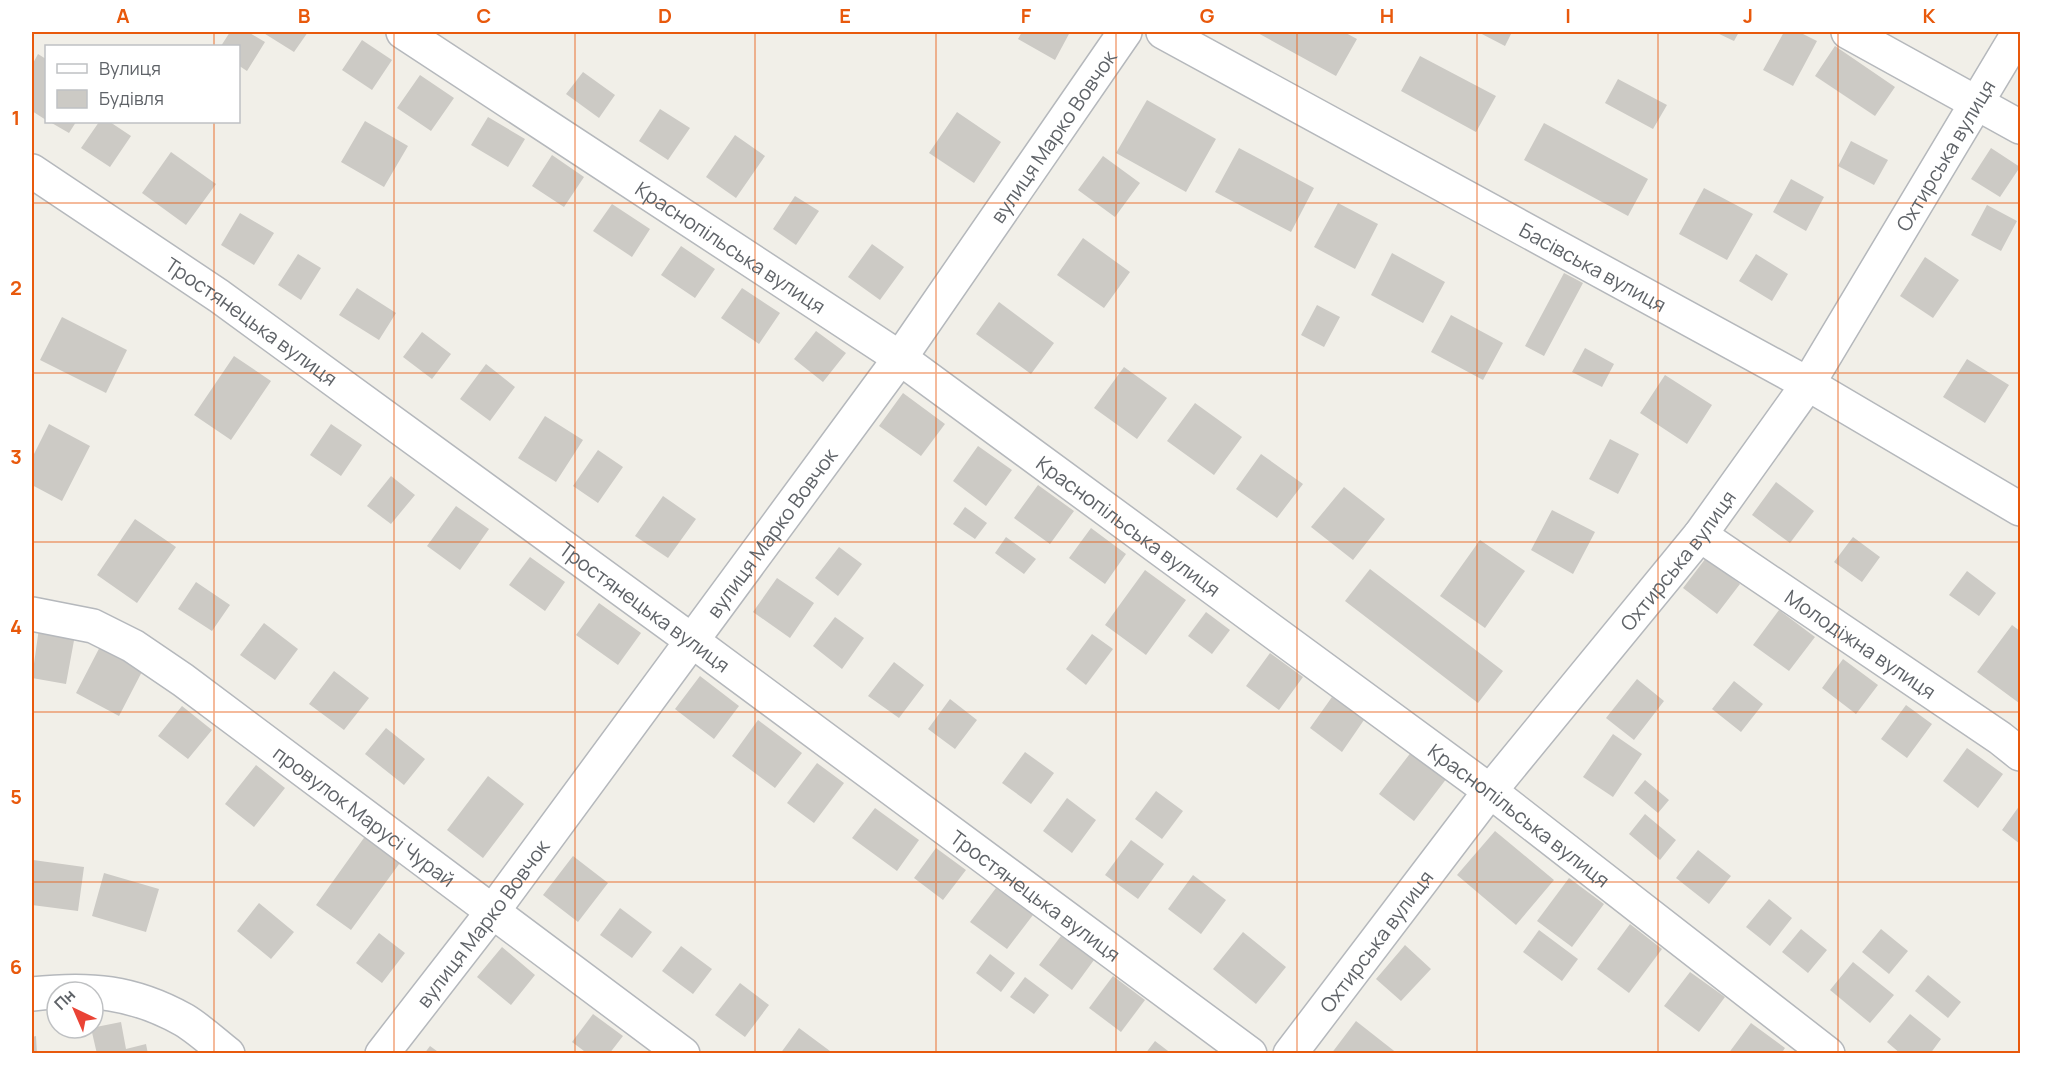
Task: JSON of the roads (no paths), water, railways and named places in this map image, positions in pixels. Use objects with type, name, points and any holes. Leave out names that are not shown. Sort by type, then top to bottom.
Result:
[{"type":"street","name":"Краснопільська вулиця","points":[[403,32],[900,358],[1490,791],[1828,1053]]},
{"type":"street","name":"вулиця Марко Вовчок","points":[[382,1053],[493,911],[900,358],[1125,32]]},
{"type":"street","name":"Басівська вулиця","points":[[1163,32],[1808,384],[2020,509]]},
{"type":"street","points":[[1848,32],[2020,127]]},
{"type":"street","name":"Охтирська вулиця","points":[[1290,1053],[1490,791],[1700,535],[1808,384],[2019,32]]},
{"type":"street","name":"Тростянецька вулиця","points":[[32,171],[219,296],[691,640],[1250,1053]]},
{"type":"street","name":"Молодіжна вулиця","points":[[1700,535],[2020,753]]},
{"type":"street","name":"провулок Марусі Чурай","points":[[32,614],[93,626],[134,646],[183,680],[682,1053]]},
{"type":"street","points":[[32,994],[92,991],[134,997],[184,1021],[228,1053]]}]
